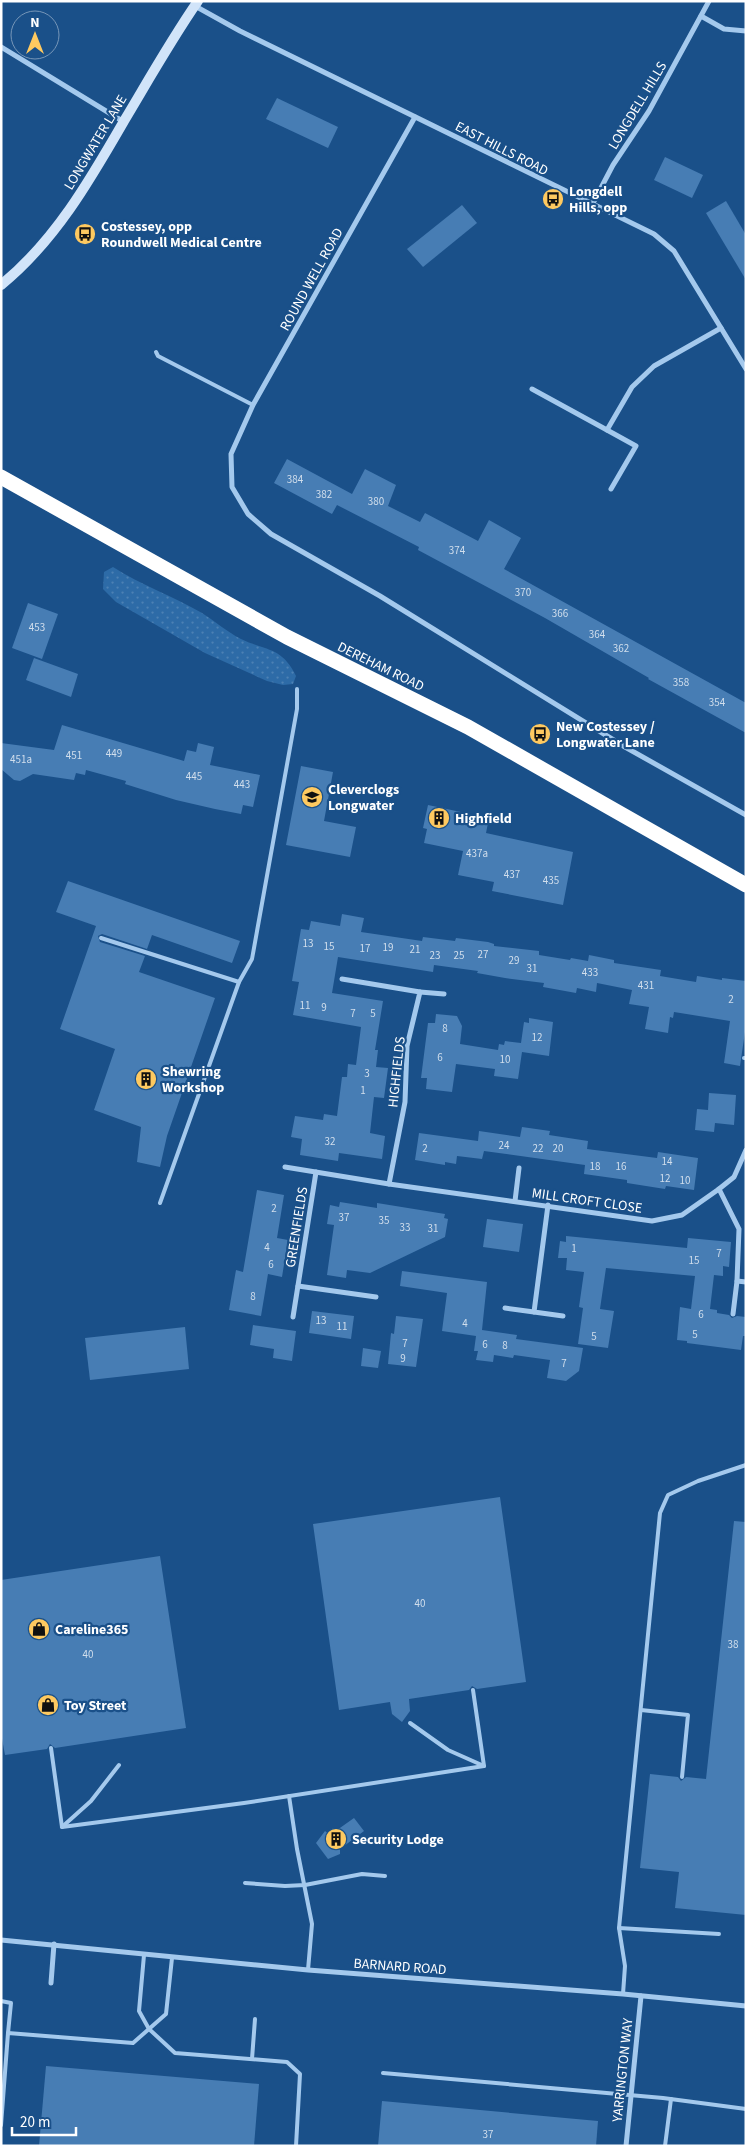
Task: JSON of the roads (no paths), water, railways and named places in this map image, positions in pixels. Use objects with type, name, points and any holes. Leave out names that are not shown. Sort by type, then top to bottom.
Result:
[{"type":"highway","name":"DEREHAM ROAD","points":[[1,476],[286,637],[468,727],[746,885]]},
{"type":"street","name":"LONGDELL HILLS","points":[[592,205],[613,165],[648,111],[709,1]]},
{"type":"street","name":"EAST HILLS ROAD","points":[[196,4],[240,31],[654,234],[674,251],[746,369]]},
{"type":"street","name":"LONGWATER LANE","points":[[1,285],[22,268],[75,202],[97,169],[196,4]]},
{"type":"street","points":[[701,16],[724,29],[746,31]]},
{"type":"street","points":[[1,46],[124,122]]},
{"type":"street","name":"ROUND WELL ROAD","points":[[416,117],[253,405],[231,454],[232,487],[248,514],[271,534],[380,596],[625,747],[746,815]]},
{"type":"street","points":[[608,430],[632,387],[654,366],[721,328]]},
{"type":"street","points":[[532,389],[636,446],[611,488]]},
{"type":"street","points":[[342,979],[420,992],[444,994]]},
{"type":"street","name":"HIGHFIELDS","points":[[389,1184],[406,1102],[407,1046],[420,992]]},
{"type":"street","name":"MILL CROFT CLOSE","points":[[285,1167],[389,1184],[652,1221],[682,1215],[719,1189],[734,1177],[746,1150]]},
{"type":"street","name":"MILL CROFT CLOSE","points":[[515,1201],[519,1168]]},
{"type":"street","name":"GREENFIELDS","points":[[293,1317],[316,1172]]},
{"type":"street","points":[[719,1189],[739,1229],[737,1281],[733,1314]]},
{"type":"street","points":[[534,1312],[548,1205]]},
{"type":"street","points":[[737,1281],[746,1282]]},
{"type":"street","name":"GREENFIELDS","points":[[298,1286],[376,1297]]},
{"type":"street","points":[[504,1308],[563,1316]]},
{"type":"street","name":"BARNARD ROAD","points":[[1,1940],[54,1944],[172,1958],[623,1994],[746,2006]]},
{"type":"street","points":[[51,1983],[54,1944]]},
{"type":"street","name":"YARRINGTON WAY","points":[[626,2146],[641,1996]]},
{"type":"lane","points":[[156,352],[158,356],[253,405]]},
{"type":"lane","points":[[160,1203],[238,982],[252,958],[297,709],[297,689]]},
{"type":"lane","points":[[101,938],[238,982]]},
{"type":"lane","points":[[623,1994],[625,1966],[619,1928],[660,1513],[668,1495],[698,1481],[746,1465]]},
{"type":"lane","points":[[473,1690],[484,1766]]},
{"type":"lane","points":[[641,1710],[688,1716],[682,1777]]},
{"type":"lane","points":[[410,1723],[448,1750],[484,1766]]},
{"type":"lane","points":[[51,1748],[62,1827]]},
{"type":"lane","points":[[62,1827],[91,1801],[119,1764]]},
{"type":"lane","points":[[62,1827],[289,1796],[484,1766]]},
{"type":"lane","points":[[289,1796],[312,1924],[308,1970]]},
{"type":"lane","points":[[245,1883],[285,1886],[304,1885],[349,1875],[384,1876]]},
{"type":"lane","points":[[619,1928],[719,1934]]},
{"type":"lane","points":[[144,1955],[139,2011],[149,2029],[175,2052],[287,2062],[300,2074],[296,2146]]},
{"type":"lane","points":[[8,2033],[133,2043],[166,2014],[172,1958]]},
{"type":"lane","points":[[1,2002],[11,2003],[1,2125]]},
{"type":"lane","points":[[252,2059],[255,2019]]},
{"type":"lane","points":[[384,2074],[631,2095],[746,2109]]},
{"type":"lane","points":[[665,2146],[672,2100]]},
{"type":"place","name":"Longdell Hills, opp","points":[[553,199]]},
{"type":"place","name":"Costessey, opp Roundwell Medical Centre","points":[[85,234]]},
{"type":"place","name":"New Costessey / Longwater Lane","points":[[540,734]]},
{"type":"place","name":"Cleverclogs Longwater","points":[[312,797]]},
{"type":"place","name":"Highfield","points":[[439,818]]},
{"type":"place","name":"Shewring Workshop","points":[[146,1079]]},
{"type":"place","name":"Careline365","points":[[39,1629]]},
{"type":"place","name":"Toy Street","points":[[48,1705]]},
{"type":"place","name":"Security Lodge","points":[[336,1839]]}]
